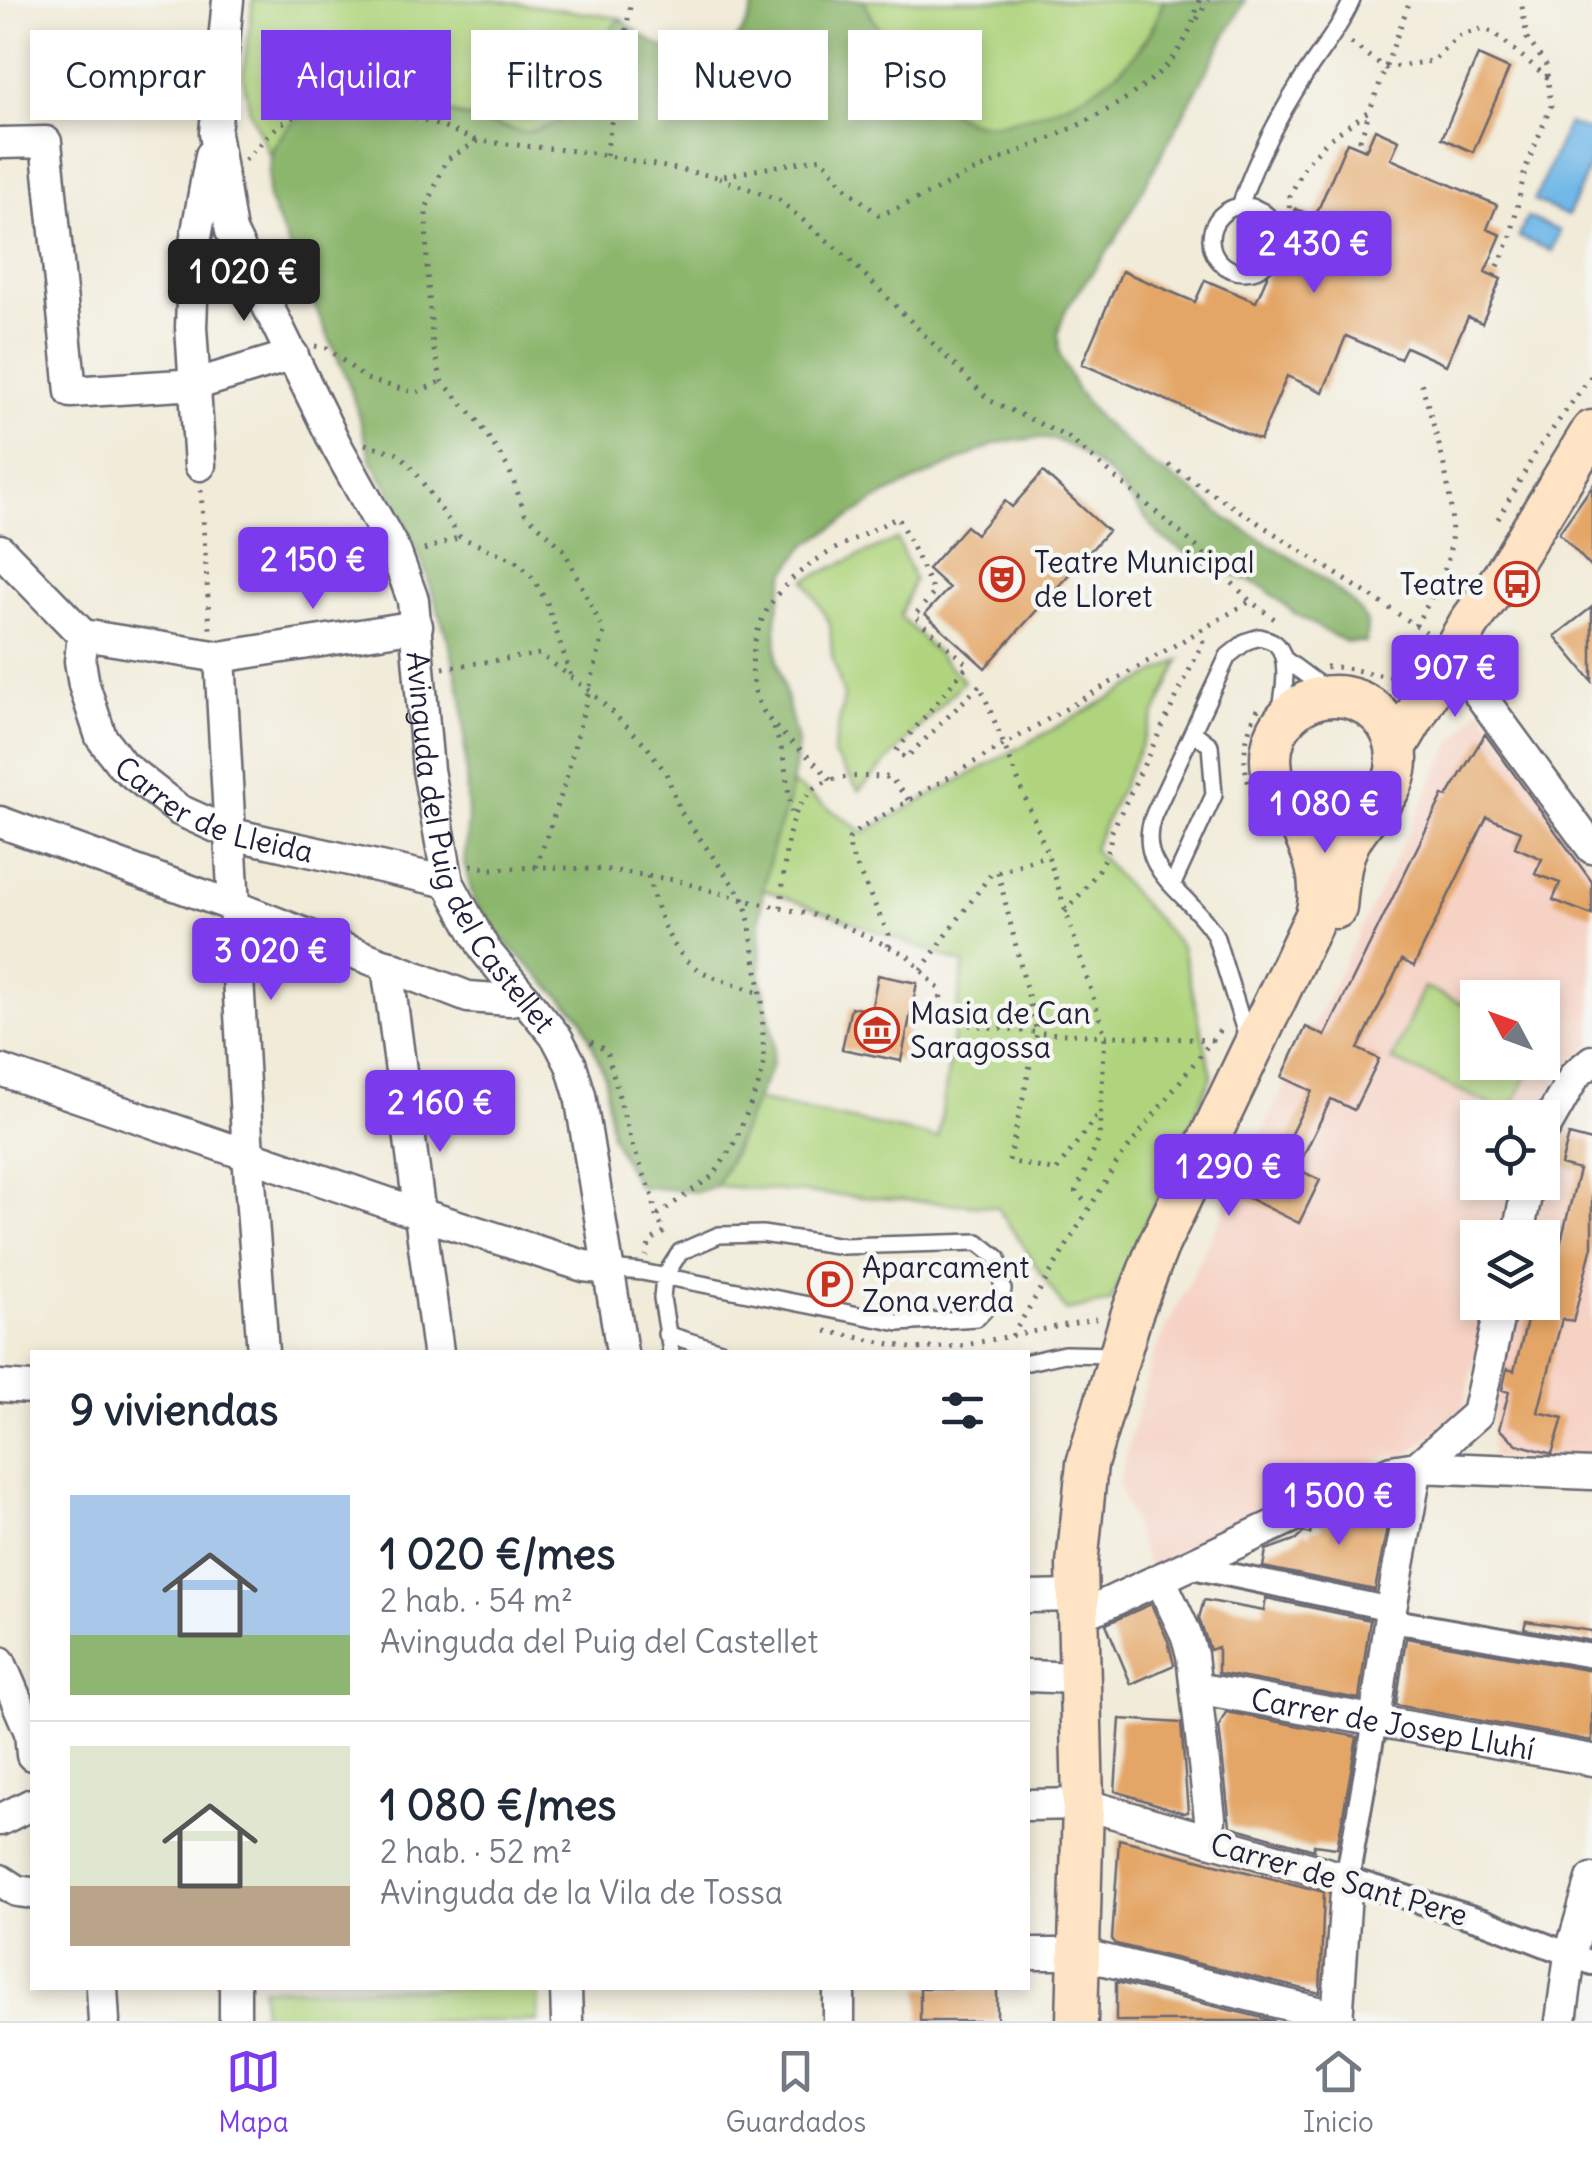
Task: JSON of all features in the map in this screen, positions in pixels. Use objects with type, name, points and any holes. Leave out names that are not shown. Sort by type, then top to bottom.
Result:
[{"type":"main road","points":[[1078,1607],[1108,1454],[1145,1333],[1190,1220],[1329,929],[1336,907],[1339,864],[1347,842],[1395,782],[1398,746],[1452,638],[1522,507],[1592,399]]},
{"type":"main road","points":[[1077,2021],[1083,1804],[1078,1607],[1086,1464],[1118,1355],[1158,1246],[1308,937],[1319,902],[1314,858],[1280,794],[1272,769],[1270,755],[1278,728],[1306,702],[1338,688],[1409,692],[1504,575],[1592,431]]},
{"type":"main road","points":[[1338,688],[1380,714],[1398,746]]},
{"type":"main road","points":[[1288,804],[1322,821],[1354,818],[1373,810]]},
{"type":"street","name":"Avinguda del Puig del Castellet","points":[[228,0],[214,133],[231,231],[398,560],[413,600],[428,770],[446,870],[486,950],[546,1022],[566,1054],[580,1095],[622,1350]]},
{"type":"street","points":[[200,465],[191,327],[194,248],[214,133]]},
{"type":"street","points":[[0,143],[46,142],[71,392],[197,384],[293,355]]},
{"type":"street","points":[[0,550],[84,635],[216,657],[417,626]]},
{"type":"street","name":"Carrer de Lleida","points":[[84,635],[80,661],[84,685],[93,717],[110,752],[178,810],[232,834],[446,870]]},
{"type":"street","points":[[1452,638],[1592,848]]},
{"type":"street","points":[[216,657],[232,834],[248,1155],[263,1350]]},
{"type":"street","points":[[0,822],[468,997],[524,998]]},
{"type":"street","points":[[386,965],[438,1350]]},
{"type":"street","points":[[1560,1100],[1574,1075],[1592,1061]]},
{"type":"street","points":[[0,1070],[417,1213],[584,1266],[609,1269]]},
{"type":"street","points":[[1030,1954],[1080,1954],[1338,2019],[1347,1879],[1417,1467],[1477,1414],[1498,1320]]},
{"type":"street","points":[[0,1386],[30,1388]]},
{"type":"street","points":[[1030,1597],[1078,1607],[1160,1580],[1391,1471],[1417,1467],[1592,1474]]},
{"type":"street","points":[[1188,1566],[1390,1615],[1592,1656]]},
{"type":"street","points":[[1160,1580],[1190,1645],[1210,1818],[1208,1840]]},
{"type":"street","points":[[12,1667],[30,1732]]},
{"type":"street","points":[[1030,1676],[1078,1678]]},
{"type":"street","name":"Carrer de Josep Lluhí","points":[[1196,1688],[1592,1760]]},
{"type":"street","points":[[0,1820],[30,1804]]},
{"type":"street","name":"Carrer de Sant Pere","points":[[1030,1805],[1083,1804],[1483,1921],[1581,1959]]},
{"type":"street","points":[[1561,2021],[1581,1959],[1592,1879]]},
{"type":"street","points":[[0,1908],[20,1888]]},
{"type":"street","points":[[102,1990],[104,2021]]},
{"type":"street","points":[[235,1990],[235,2021]]},
{"type":"street","points":[[566,1990],[567,2021]]},
{"type":"street","points":[[839,2021],[840,1990]]},
{"type":"lane","points":[[1240,206],[1250,206],[1269,216],[1278,236],[1272,256],[1256,270],[1245,272],[1224,265],[1212,247],[1211,236],[1220,216],[1240,206],[1271,133],[1352,0]]},
{"type":"lane","points":[[1251,1054],[1215,935],[1149,854],[1148,829],[1228,656],[1246,640],[1260,636],[1276,644],[1283,658],[1284,687],[1278,728]]},
{"type":"lane","points":[[1283,658],[1338,688]]},
{"type":"lane","points":[[1173,884],[1216,786],[1210,745],[1193,732]]},
{"type":"lane","points":[[609,1269],[664,1277],[900,1324],[977,1318],[1003,1290],[998,1258],[978,1242],[843,1246],[762,1234],[719,1235],[680,1252],[664,1277],[662,1298],[670,1350]]},
{"type":"lane","points":[[666,1334],[718,1350]]},
{"type":"lane","points":[[1030,1362],[1064,1354],[1118,1355]]},
{"type":"path","points":[[606,156],[631,0]]},
{"type":"path","points":[[1194,25],[1199,0]]},
{"type":"path","points":[[717,177],[822,158],[847,189],[880,215],[908,205],[1123,102],[1167,66],[1208,0]]},
{"type":"path","points":[[1367,148],[1360,140],[1410,0]]},
{"type":"path","points":[[1494,276],[1511,236],[1525,170],[1551,106],[1546,65],[1527,38],[1521,0]]},
{"type":"path","points":[[1336,32],[1386,68],[1432,61],[1460,36],[1481,29],[1493,32],[1550,80]]},
{"type":"path","points":[[223,180],[288,119],[330,107],[358,105],[420,118],[478,141],[606,156],[717,177],[779,200],[848,258],[989,400],[1068,438],[1198,548],[1250,601],[1284,625]]},
{"type":"path","points":[[1288,229],[1290,196],[1306,165],[1328,140],[1370,110]]},
{"type":"path","points":[[478,141],[446,160],[426,209],[433,347],[442,380],[478,422],[509,469],[525,513],[564,550],[604,632],[563,790],[536,868]]},
{"type":"path","points":[[293,355],[315,346],[327,348],[366,379],[416,393],[442,380]]},
{"type":"path","points":[[1490,533],[1536,452],[1592,376]]},
{"type":"path","points":[[1415,626],[1442,574],[1450,548],[1450,512],[1440,448],[1420,382]]},
{"type":"path","points":[[333,438],[398,453],[460,537],[516,561],[533,578],[547,603],[572,676]]},
{"type":"path","points":[[200,465],[216,657]]},
{"type":"path","points":[[1169,465],[1415,626],[1452,638]]},
{"type":"path","points":[[830,780],[816,761],[774,725],[761,706],[751,666],[757,632],[766,610],[788,580],[805,565],[898,517],[934,593],[914,616],[968,665],[896,751],[906,758],[980,685],[1048,855],[1105,1035],[1098,1139],[1076,1192],[1090,1206]]},
{"type":"path","points":[[398,560],[460,537]]},
{"type":"path","points":[[888,946],[889,935],[850,852],[848,840],[858,830],[1250,601]]},
{"type":"path","points":[[1065,912],[1090,882],[1110,844],[1110,833],[1203,642],[1198,634]]},
{"type":"path","points":[[421,672],[540,654],[572,676],[656,758],[682,812],[744,900],[761,994],[764,1064],[735,1142],[714,1175],[656,1216]]},
{"type":"path","points":[[1338,688],[1343,666],[1384,677],[1410,673]]},
{"type":"path","points":[[774,725],[784,754],[792,818],[781,908]]},
{"type":"path","points":[[792,818],[799,803],[830,780],[890,778],[909,801]]},
{"type":"path","points":[[921,970],[992,874],[1048,855]]},
{"type":"path","points":[[446,870],[610,870],[676,880],[827,918],[907,955],[940,990],[942,1022],[1037,1032],[1212,1040]]},
{"type":"path","points":[[998,872],[1037,1032],[1008,1161],[1056,1172],[1094,1118],[1100,1117]]},
{"type":"path","points":[[648,876],[655,903],[686,962],[704,974],[761,994]]},
{"type":"path","points":[[1012,1336],[1118,1161],[1223,1026]]},
{"type":"path","points":[[566,1054],[588,1041],[607,1051],[620,1104],[654,1198],[656,1216],[665,1232],[650,1241]]},
{"type":"path","points":[[1039,1331],[1091,1320]]},
{"type":"shaded area","points":[[1480,708],[1592,868],[1592,1043],[1560,1078],[1560,980],[1460,980],[1460,1080],[1559,1080],[1548,1100],[1460,1100],[1460,1200],[1512,1200],[1507,1220],[1460,1220],[1460,1320],[1484,1320],[1463,1409],[1408,1455],[1388,1456],[1150,1571],[1118,1484],[1154,1354],[1450,746]]},
{"type":"shaded area","points":[[1560,1127],[1592,1135],[1592,1461],[1491,1458],[1492,1418],[1513,1320],[1560,1320],[1560,1220],[1536,1220],[1540,1200],[1560,1200]]},
{"type":"green space","points":[[253,0],[496,0],[620,18],[612,30],[471,30],[471,118],[451,113],[451,30],[261,30],[261,120],[297,120],[269,154],[250,111],[243,77]]},
{"type":"green space","points":[[755,0],[863,0],[880,30],[848,30],[848,120],[967,120],[989,124],[1068,103],[1110,78],[1143,44],[1163,0],[1245,0],[1115,241],[1066,309],[1058,332],[1059,353],[1076,389],[1101,421],[1153,466],[1192,490],[1227,519],[1313,571],[1354,604],[1367,622],[1366,642],[1347,642],[1294,613],[1262,586],[1202,563],[1162,538],[1111,476],[1076,449],[1056,440],[998,443],[886,494],[805,546],[785,573],[776,620],[777,660],[798,745],[788,803],[774,840],[763,889],[760,920],[761,976],[774,1041],[772,1065],[716,1186],[697,1192],[637,1186],[611,1135],[605,1077],[582,1018],[497,934],[474,902],[464,863],[468,819],[463,705],[450,646],[424,567],[397,505],[372,461],[349,384],[268,199],[268,175],[276,144],[296,120],[451,120],[451,114],[527,132],[561,120],[638,120],[638,32],[658,45],[658,120],[828,120],[828,30],[743,30]]},
{"type":"green space","points":[[863,0],[1163,0],[1141,46],[1108,80],[1068,103],[988,124],[966,120],[982,120],[982,30],[880,30]]},
{"type":"green space","points":[[620,18],[635,30],[612,30]]},
{"type":"green space","points":[[477,120],[562,120],[524,133]]},
{"type":"green space","points":[[897,539],[914,579],[900,616],[964,681],[859,791],[833,754],[844,697],[832,655],[830,624],[805,580]]},
{"type":"green space","points":[[1180,660],[1093,849],[1182,947],[1212,1075],[1110,1302],[1066,1311],[997,1207],[716,1186],[755,1100],[938,1138],[964,964],[763,889],[793,784],[864,832]]},
{"type":"green space","points":[[1424,987],[1460,1003],[1460,1080],[1525,1080],[1516,1100],[1481,1100],[1392,1060]]},
{"type":"green space","points":[[262,1990],[539,1990],[538,2021],[263,2021]]},
{"type":"water","points":[[1568,123],[1592,133],[1592,161],[1568,216],[1534,201]]},
{"type":"water","points":[[1527,217],[1560,231],[1552,251],[1519,237]]},
{"type":"building","points":[[1478,55],[1509,69],[1473,152],[1442,138]]},
{"type":"building","points":[[1375,129],[1399,140],[1391,159],[1497,205],[1487,229],[1501,235],[1485,272],[1501,279],[1482,323],[1468,317],[1446,365],[1406,347],[1400,359],[1346,336],[1323,392],[1287,376],[1260,440],[1082,364],[1122,271],[1195,302],[1205,280],[1256,302],[1296,209],[1315,217],[1347,142],[1366,150]]},
{"type":"building","name":"Teatre Municipal de Lloret","points":[[1043,472],[1108,531],[985,668],[925,614],[949,588],[928,569],[966,526],[976,534],[1005,501],[1012,507]]},
{"type":"building","points":[[1592,486],[1592,568],[1559,533]]},
{"type":"building","points":[[1592,607],[1592,681],[1555,636]]},
{"type":"building","points":[[1485,734],[1592,882],[1592,915],[1553,900],[1560,883],[1535,874],[1542,859],[1515,847],[1521,831],[1487,817],[1414,966],[1402,960],[1358,1049],[1379,1059],[1354,1110],[1331,1099],[1297,1169],[1320,1180],[1299,1223],[1232,1190],[1252,1150],[1277,1162],[1312,1091],[1282,1077],[1306,1027],[1325,1036],[1443,795],[1447,797]]},
{"type":"building","name":"Masia de Can Saragossa","points":[[878,975],[917,983],[901,1061],[842,1049],[851,1007],[871,1011]]},
{"type":"building","points":[[1569,1135],[1592,1141],[1592,1246],[1573,1322],[1562,1319],[1538,1412],[1563,1418],[1552,1454],[1517,1444],[1499,1429],[1509,1392],[1502,1390],[1507,1369],[1514,1371],[1527,1320],[1560,1320],[1560,1245],[1579,1170],[1561,1165]]},
{"type":"building","points":[[1375,1499],[1392,1502],[1375,1590],[1263,1567],[1266,1550],[1297,1539],[1304,1532],[1310,1534],[1311,1529],[1319,1529],[1325,1522],[1335,1524],[1336,1517],[1357,1511],[1357,1507]]},
{"type":"building","points":[[1266,1598],[1370,1620],[1359,1699],[1218,1673],[1218,1647],[1210,1650],[1199,1618],[1204,1600],[1264,1611]]},
{"type":"building","points":[[1151,1604],[1174,1665],[1131,1684],[1106,1624]]},
{"type":"building","points":[[1526,1621],[1592,1631],[1592,1641],[1524,1629]]},
{"type":"building","points":[[1406,1638],[1592,1671],[1592,1741],[1396,1705]]},
{"type":"building","points":[[1226,1712],[1357,1737],[1337,1848],[1314,1845],[1314,1850],[1230,1826],[1219,1726]]},
{"type":"building","points":[[1120,1719],[1181,1723],[1188,1812],[1115,1791]]},
{"type":"building","points":[[1119,1839],[1324,1892],[1320,1993],[1116,1944],[1112,1939]]},
{"type":"building","points":[[1116,1982],[1275,2021],[1116,2021]]},
{"type":"building","points":[[920,1990],[997,1990],[997,2021],[920,2021]]},
{"type":"place","name":"Teatre Municipal de Lloret","points":[[1002,579]]},
{"type":"place","name":"Teatre","points":[[1517,584]]},
{"type":"place","name":"Masia de Can Saragossa","points":[[877,1030]]},
{"type":"place","name":"Aparcament Zona verda","points":[[830,1284]]}]
